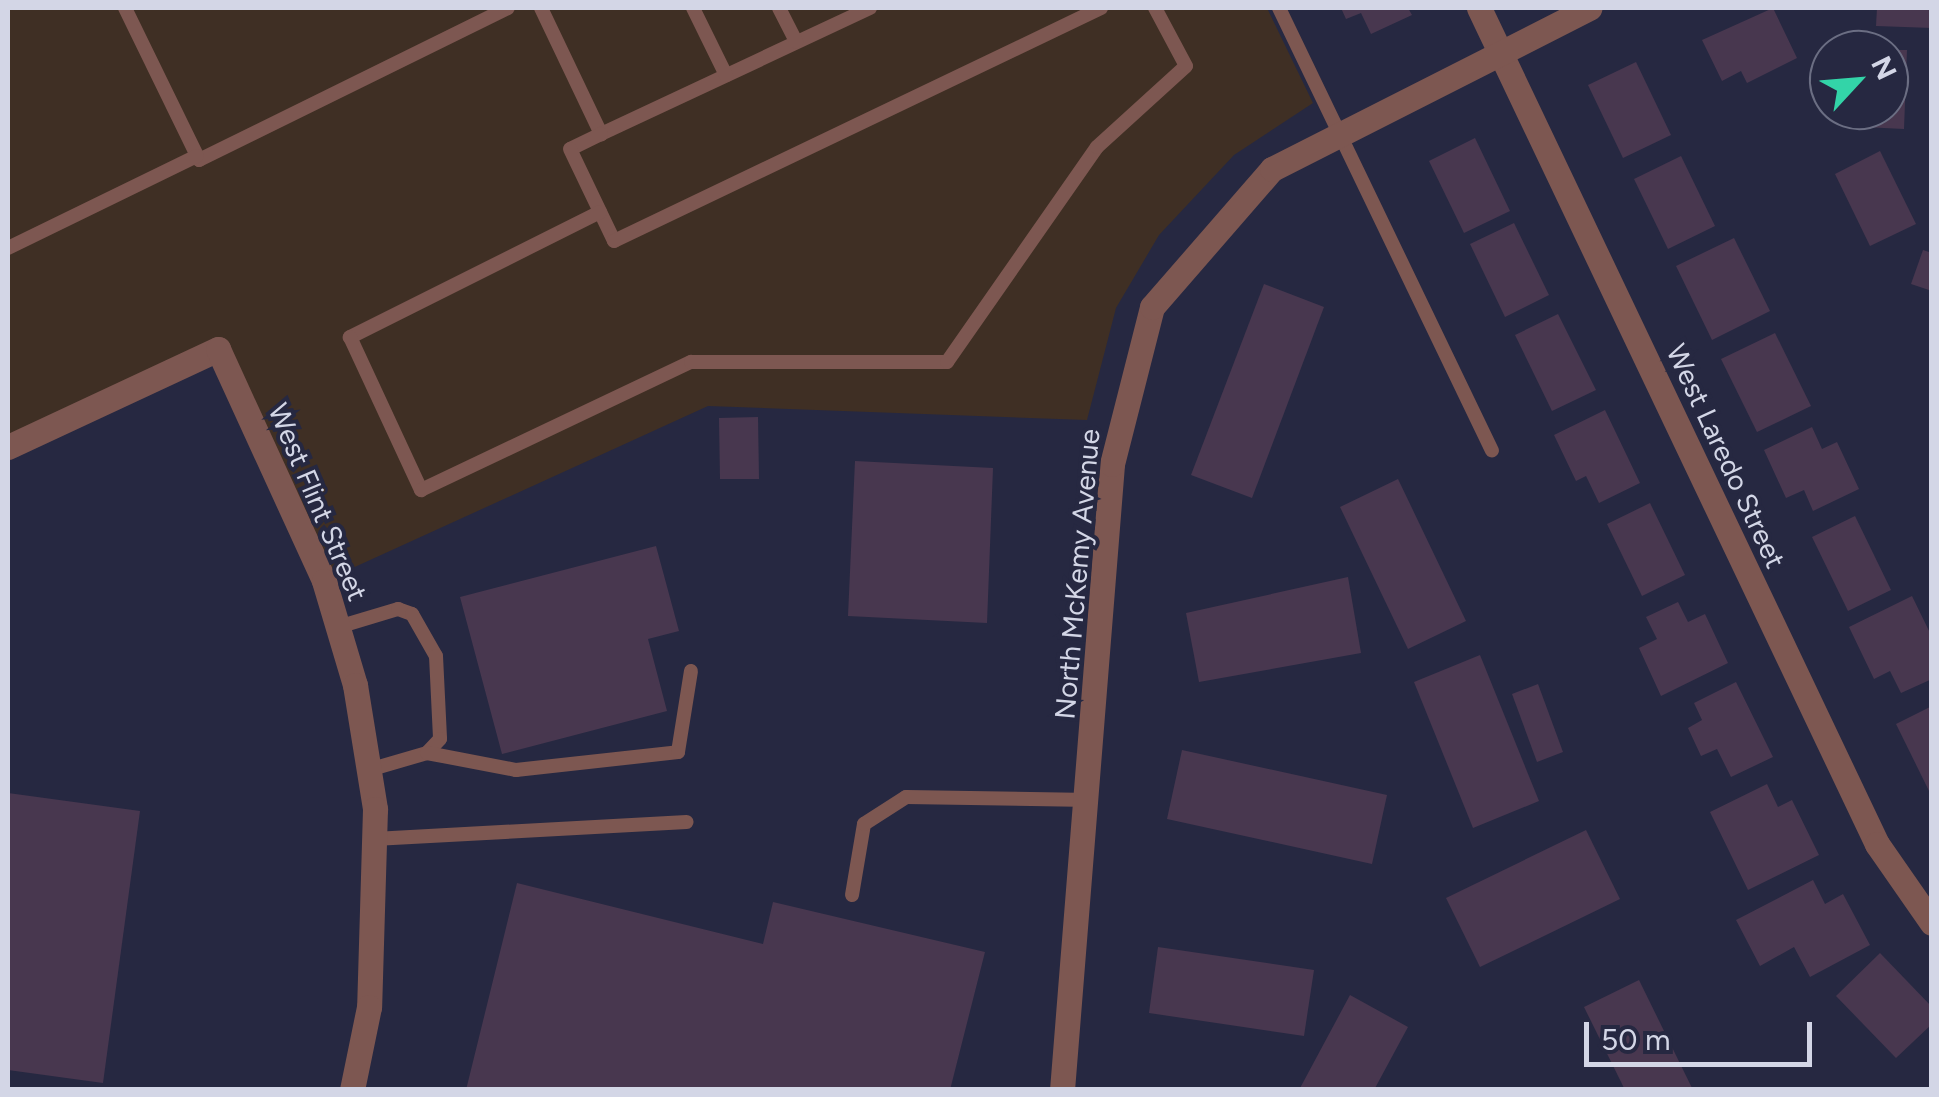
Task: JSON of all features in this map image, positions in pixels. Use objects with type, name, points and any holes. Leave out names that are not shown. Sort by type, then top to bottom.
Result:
[{"type":"street","name":"West Laredo Street","points":[[1479,8],[1877,844],[1932,923]]},
{"type":"street","name":"North McKemy Avenue","points":[[1062,1090],[1091,800],[1112,464],[1152,307],[1272,169],[1590,8]]},
{"type":"street","name":"West Flint Street","points":[[8,447],[218,349],[338,627],[369,770],[374,839],[370,1007],[352,1090]]},
{"type":"lane","points":[[125,8],[197,156]]},
{"type":"lane","points":[[8,248],[508,8]]},
{"type":"lane","points":[[541,8],[601,134]]},
{"type":"lane","points":[[693,8],[726,75]]},
{"type":"lane","points":[[779,8],[796,42]]},
{"type":"lane","points":[[870,8],[570,149],[614,241],[1101,8]]},
{"type":"lane","points":[[600,212],[350,337],[421,490],[692,362],[947,362],[1097,147],[1186,66],[1155,8]]},
{"type":"lane","points":[[1278,8],[1492,450]]},
{"type":"lane","points":[[338,627],[398,610],[426,630],[446,724],[427,753]]},
{"type":"lane","points":[[369,770],[427,753],[516,770],[678,752],[691,671]]},
{"type":"lane","points":[[852,895],[864,824],[906,796],[1091,800]]},
{"type":"lane","points":[[374,839],[687,822]]},
{"type":"shaded area","points":[[8,8],[1267,8],[1313,103],[1234,155],[1159,235],[1116,308],[1087,420],[708,406],[324,581],[218,350],[8,447]]},
{"type":"building","points":[[1341,8],[1408,8],[1412,15],[1371,34],[1361,13],[1346,19]]},
{"type":"building","points":[[1773,8],[1797,58],[1747,83],[1741,71],[1722,81],[1702,40]]},
{"type":"building","points":[[1877,8],[1932,8],[1932,28],[1876,26]]},
{"type":"building","points":[[1636,62],[1671,135],[1623,158],[1588,85]]},
{"type":"building","points":[[1475,138],[1510,211],[1464,233],[1429,161]]},
{"type":"building","points":[[1880,151],[1916,224],[1870,246],[1835,174]]},
{"type":"building","points":[[1681,156],[1715,226],[1668,249],[1634,179]]},
{"type":"building","points":[[1514,223],[1549,295],[1505,317],[1470,244]]},
{"type":"building","points":[[1734,238],[1770,311],[1712,340],[1676,266]]},
{"type":"building","points":[[1923,250],[1932,253],[1932,291],[1911,284]]},
{"type":"building","points":[[1264,284],[1324,307],[1252,498],[1191,475]]},
{"type":"building","points":[[1558,314],[1596,390],[1552,411],[1515,335]]},
{"type":"building","points":[[1775,333],[1811,406],[1757,432],[1721,359]]},
{"type":"building","points":[[1605,410],[1640,483],[1599,503],[1586,476],[1576,481],[1554,435]]},
{"type":"building","points":[[758,417],[759,479],[720,479],[719,418]]},
{"type":"building","points":[[1812,427],[1822,449],[1837,442],[1859,489],[1813,511],[1804,490],[1786,498],[1764,450]]},
{"type":"building","points":[[855,461],[993,468],[987,623],[848,616]]},
{"type":"building","points":[[1398,479],[1466,621],[1408,649],[1340,507]]},
{"type":"building","points":[[1650,503],[1685,575],[1642,596],[1607,524]]},
{"type":"building","points":[[1855,516],[1891,590],[1848,611],[1812,537]]},
{"type":"building","points":[[656,546],[679,631],[648,639],[667,711],[502,754],[460,597]]},
{"type":"building","points":[[1348,577],[1361,653],[1199,682],[1186,613]]},
{"type":"building","points":[[1912,596],[1932,637],[1932,679],[1901,693],[1890,671],[1874,679],[1849,627]]},
{"type":"building","points":[[1678,602],[1688,622],[1705,614],[1728,663],[1661,696],[1639,648],[1657,639],[1646,617]]},
{"type":"building","points":[[1480,655],[1539,801],[1473,828],[1414,682]]},
{"type":"building","points":[[1736,682],[1773,757],[1731,777],[1717,749],[1701,756],[1688,728],[1702,720],[1694,703]]},
{"type":"building","points":[[1538,684],[1563,752],[1537,762],[1512,694]]},
{"type":"building","points":[[1932,706],[1932,797],[1896,724]]},
{"type":"building","points":[[1182,750],[1387,795],[1372,864],[1167,819]]},
{"type":"building","points":[[1767,784],[1778,807],[1792,800],[1819,855],[1748,890],[1710,812]]},
{"type":"building","points":[[8,793],[140,811],[103,1083],[8,1070]]},
{"type":"building","points":[[1586,830],[1620,899],[1480,967],[1446,898]]},
{"type":"building","points":[[1813,880],[1825,904],[1843,894],[1870,945],[1810,977],[1794,947],[1760,966],[1736,920]]},
{"type":"building","points":[[517,883],[763,944],[773,902],[985,952],[950,1090],[466,1090]]},
{"type":"building","points":[[1158,947],[1314,970],[1304,1036],[1149,1013]]},
{"type":"building","points":[[1880,953],[1932,1007],[1932,1024],[1896,1058],[1836,996]]},
{"type":"building","points":[[1639,980],[1693,1090],[1625,1090],[1584,1007]]},
{"type":"building","points":[[1350,995],[1408,1027],[1374,1090],[1299,1090]]}]
